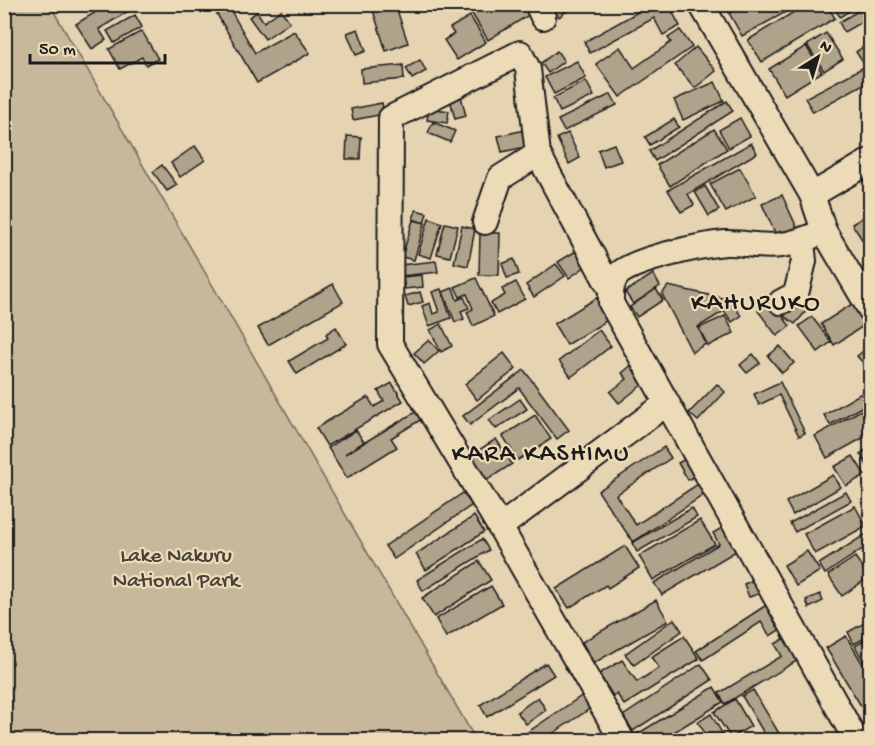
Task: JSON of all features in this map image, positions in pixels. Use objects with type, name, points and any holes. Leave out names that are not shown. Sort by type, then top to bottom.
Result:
[{"type":"street","points":[[701,4],[812,195],[824,231],[870,309]]},
{"type":"street","points":[[622,741],[501,527],[390,344],[391,118],[520,53],[528,69],[538,154],[610,288],[611,303],[856,741]]},
{"type":"street","points":[[485,222],[500,178],[538,154]]},
{"type":"street","points":[[812,195],[870,161]]},
{"type":"street","points":[[610,288],[616,276],[628,267],[695,248],[726,243],[777,246],[802,242],[824,231]]},
{"type":"street","points":[[782,302],[796,294],[804,261],[802,242]]},
{"type":"street","points":[[501,527],[667,403]]},
{"type":"green space","name":"Lake Nakuru National Park","points":[[4,5],[50,5],[476,740],[5,740]]},
{"type":"building","points":[[109,4],[129,4],[132,9],[99,29],[106,40],[92,49],[76,24]]},
{"type":"building","points":[[211,4],[227,4],[255,53],[294,31],[310,53],[257,83]]},
{"type":"building","points":[[371,4],[395,4],[408,43],[386,51]]},
{"type":"building","points":[[466,4],[534,4],[537,10],[488,40]]},
{"type":"building","points":[[550,4],[566,4],[569,9],[559,17]]},
{"type":"building","points":[[652,4],[668,4],[680,26],[663,35],[654,18],[590,53],[584,42]]},
{"type":"building","points":[[745,4],[796,4],[797,6],[742,36],[729,13]]},
{"type":"building","points":[[807,4],[826,4],[835,18],[762,62],[748,40]]},
{"type":"building","points":[[832,4],[860,4],[840,17]]},
{"type":"building","points":[[870,4],[870,17],[844,32],[839,22]]},
{"type":"building","points":[[281,10],[290,22],[265,39],[249,17],[257,12],[264,22]]},
{"type":"building","points":[[135,15],[142,27],[114,43],[107,31]]},
{"type":"building","points":[[470,16],[486,42],[457,60],[444,40],[454,34],[450,28]]},
{"type":"building","points":[[358,29],[366,51],[356,55],[347,33]]},
{"type":"building","points":[[680,30],[692,47],[620,97],[596,64],[620,47],[634,68],[671,42],[668,38]]},
{"type":"building","points":[[142,31],[158,59],[146,65],[142,57],[120,69],[109,49]]},
{"type":"building","points":[[826,33],[843,59],[824,71],[807,45]]},
{"type":"building","points":[[870,42],[870,73],[856,52]]},
{"type":"building","points":[[806,46],[822,72],[785,95],[769,69]]},
{"type":"building","points":[[696,47],[716,71],[695,88],[675,65]]},
{"type":"building","points":[[557,51],[564,61],[548,73],[541,63]]},
{"type":"building","points":[[420,60],[426,71],[412,79],[406,68]]},
{"type":"building","points":[[577,61],[586,78],[554,94],[545,77]]},
{"type":"building","points":[[403,65],[404,79],[362,83],[361,69]]},
{"type":"building","points":[[862,68],[869,81],[813,112],[805,98]]},
{"type":"building","points":[[586,81],[594,96],[560,112],[553,98]]},
{"type":"building","points":[[715,82],[724,101],[683,120],[674,100]]},
{"type":"building","points":[[459,88],[466,116],[455,119],[448,91]]},
{"type":"building","points":[[611,94],[617,105],[564,131],[558,120]]},
{"type":"building","points":[[727,101],[733,111],[655,161],[649,151]]},
{"type":"building","points":[[382,103],[384,114],[353,120],[351,109]]},
{"type":"building","points":[[429,108],[449,111],[447,123],[427,120]]},
{"type":"building","points":[[740,118],[750,136],[729,148],[719,130]]},
{"type":"building","points":[[674,119],[679,127],[650,145],[645,137]]},
{"type":"building","points":[[433,122],[455,131],[450,142],[428,133]]},
{"type":"building","points":[[714,129],[727,149],[670,186],[657,165]]},
{"type":"building","points":[[525,130],[529,146],[502,152],[498,136]]},
{"type":"building","points":[[568,133],[580,158],[569,164],[557,138]]},
{"type":"building","points":[[347,136],[361,137],[360,159],[346,159]]},
{"type":"building","points":[[751,143],[757,153],[688,194],[694,205],[681,212],[668,190]]},
{"type":"building","points":[[614,144],[621,161],[604,167],[598,150]]},
{"type":"building","points":[[195,146],[205,160],[180,177],[171,163]]},
{"type":"building","points":[[162,165],[177,185],[167,191],[153,172]]},
{"type":"building","points":[[740,168],[756,196],[726,212],[710,184]]},
{"type":"building","points":[[705,186],[719,210],[709,216],[695,192]]},
{"type":"building","points":[[782,195],[798,230],[778,239],[762,204]]},
{"type":"building","points":[[416,210],[427,213],[424,223],[413,219]]},
{"type":"building","points":[[870,213],[870,249],[869,250],[852,224]]},
{"type":"building","points":[[429,218],[442,223],[431,258],[418,254]]},
{"type":"building","points":[[413,220],[425,223],[414,260],[402,257]]},
{"type":"building","points":[[445,223],[458,226],[450,257],[437,254]]},
{"type":"building","points":[[462,226],[475,229],[468,266],[454,263]]},
{"type":"building","points":[[480,233],[500,233],[499,275],[479,275]]},
{"type":"building","points":[[576,251],[586,266],[569,278],[558,262]]},
{"type":"building","points":[[514,259],[519,274],[507,278],[502,264]]},
{"type":"building","points":[[436,261],[438,272],[401,276],[400,265]]},
{"type":"building","points":[[556,264],[565,276],[534,297],[526,285]]},
{"type":"building","points":[[653,274],[660,286],[633,304],[625,292]]},
{"type":"building","points":[[422,275],[423,287],[405,289],[403,277]]},
{"type":"building","points":[[476,278],[494,316],[473,326],[467,312],[473,309],[467,294],[460,297],[455,287]]},
{"type":"building","points":[[516,282],[525,299],[497,314],[491,303],[505,295],[502,289]]},
{"type":"building","points":[[333,284],[343,302],[268,345],[258,328]]},
{"type":"building","points":[[668,286],[731,300],[741,316],[732,322],[724,311],[698,327],[706,344],[692,352],[662,294]]},
{"type":"building","points":[[453,288],[457,300],[464,297],[469,308],[461,311],[464,319],[455,322],[443,292]]},
{"type":"building","points":[[441,289],[451,318],[429,326],[422,306],[430,303],[433,314],[439,312],[432,292]]},
{"type":"building","points":[[656,289],[663,300],[637,317],[630,307]]},
{"type":"building","points":[[420,292],[423,302],[408,306],[405,296]]},
{"type":"building","points":[[598,297],[611,318],[567,345],[554,324]]},
{"type":"building","points":[[797,300],[808,309],[795,324],[784,316]]},
{"type":"building","points":[[771,301],[790,326],[777,336],[758,311]]},
{"type":"building","points":[[855,302],[868,323],[834,345],[821,324]]},
{"type":"building","points":[[725,316],[734,333],[708,346],[699,328]]},
{"type":"building","points":[[812,317],[831,342],[818,352],[799,326]]},
{"type":"building","points":[[441,324],[452,346],[441,352],[430,330]]},
{"type":"building","points":[[336,327],[346,344],[297,374],[289,361],[328,338],[326,334]]},
{"type":"building","points":[[599,330],[611,346],[571,377],[559,361]]},
{"type":"building","points":[[429,340],[439,351],[424,364],[414,353]]},
{"type":"building","points":[[780,346],[794,363],[782,373],[768,356]]},
{"type":"building","points":[[867,348],[870,359],[864,364],[857,356]]},
{"type":"building","points":[[504,353],[516,369],[477,400],[465,384]]},
{"type":"building","points":[[753,354],[760,363],[747,373],[740,365]]},
{"type":"building","points":[[633,364],[647,381],[619,403],[610,392],[627,379],[622,373]]},
{"type":"building","points":[[524,370],[569,430],[557,439],[519,388],[470,425],[463,416]]},
{"type":"building","points":[[780,382],[805,433],[799,436],[779,395],[759,405],[754,394]]},
{"type":"building","points":[[392,383],[403,401],[327,446],[316,428],[368,397],[374,407],[384,401],[378,391]]},
{"type":"building","points":[[717,384],[725,392],[698,421],[689,413]]},
{"type":"building","points":[[870,388],[870,402],[830,425],[824,415]]},
{"type":"building","points":[[520,399],[527,409],[496,429],[489,420]]},
{"type":"building","points":[[870,405],[870,434],[827,458],[815,436]]},
{"type":"building","points":[[417,411],[422,419],[391,438],[397,447],[347,478],[328,448],[356,430],[364,442],[345,454]]},
{"type":"building","points":[[535,415],[551,439],[518,460],[503,436]]},
{"type":"building","points":[[496,439],[512,464],[484,482],[468,457]]},
{"type":"building","points":[[664,447],[671,458],[616,495],[636,525],[704,480],[711,490],[633,542],[598,491]]},
{"type":"building","points":[[870,447],[870,470],[860,454]]},
{"type":"building","points":[[853,456],[865,475],[846,486],[834,467]]},
{"type":"building","points":[[689,457],[699,474],[688,480],[678,463]]},
{"type":"building","points":[[833,475],[841,487],[793,515],[786,502]]},
{"type":"building","points":[[846,492],[851,501],[795,532],[790,523]]},
{"type":"building","points":[[463,493],[472,505],[394,559],[385,546]]},
{"type":"building","points":[[855,506],[866,526],[815,554],[804,534]]},
{"type":"building","points":[[692,508],[697,517],[637,552],[632,543]]},
{"type":"building","points":[[474,516],[484,532],[426,570],[416,554]]},
{"type":"building","points":[[700,520],[715,544],[653,580],[639,556]]},
{"type":"building","points":[[729,524],[743,547],[662,595],[654,583],[719,544],[713,533]]},
{"type":"building","points":[[866,534],[870,544],[825,574],[819,564]]},
{"type":"building","points":[[482,539],[489,550],[423,591],[417,580]]},
{"type":"building","points":[[625,546],[639,568],[608,588],[606,585],[569,608],[556,589]]},
{"type":"building","points":[[807,551],[820,571],[796,586],[784,565]]},
{"type":"building","points":[[855,557],[869,577],[842,596],[828,575]]},
{"type":"building","points":[[479,561],[491,580],[434,617],[422,598]]},
{"type":"building","points":[[759,578],[764,592],[749,597],[744,584]]},
{"type":"building","points":[[491,586],[502,604],[446,637],[436,619]]},
{"type":"building","points":[[820,594],[823,601],[809,608],[806,600]]},
{"type":"building","points":[[656,600],[668,621],[594,663],[582,642]]},
{"type":"building","points":[[771,602],[787,625],[770,636],[761,622],[703,660],[696,651]]},
{"type":"building","points":[[674,619],[682,631],[634,665],[625,654]]},
{"type":"building","points":[[870,620],[870,635],[854,644],[848,632]]},
{"type":"building","points":[[792,634],[805,656],[725,704],[719,693],[782,656],[775,644]]},
{"type":"building","points":[[684,636],[699,659],[624,705],[617,694],[613,696],[599,674],[622,660],[637,682],[659,668],[651,657]]},
{"type":"building","points":[[846,636],[870,676],[870,700],[861,706],[826,648]]},
{"type":"building","points":[[870,637],[870,672],[855,646]]},
{"type":"building","points":[[546,663],[554,675],[487,717],[480,705]]},
{"type":"building","points":[[701,664],[712,680],[633,731],[623,716]]},
{"type":"building","points":[[714,687],[723,702],[661,740],[637,740],[634,736]]},
{"type":"building","points":[[753,690],[783,740],[768,740],[742,696]]},
{"type":"building","points":[[583,695],[591,708],[543,740],[516,740]]},
{"type":"building","points":[[538,697],[546,710],[526,724],[517,712]]},
{"type":"building","points":[[735,699],[751,726],[731,738],[714,712]]},
{"type":"building","points":[[711,714],[726,740],[709,740],[698,722]]},
{"type":"district","name":"KAHURUKO","points":[[756,300]]},
{"type":"district","name":"KARA KASHIMU","points":[[541,451]]}]
